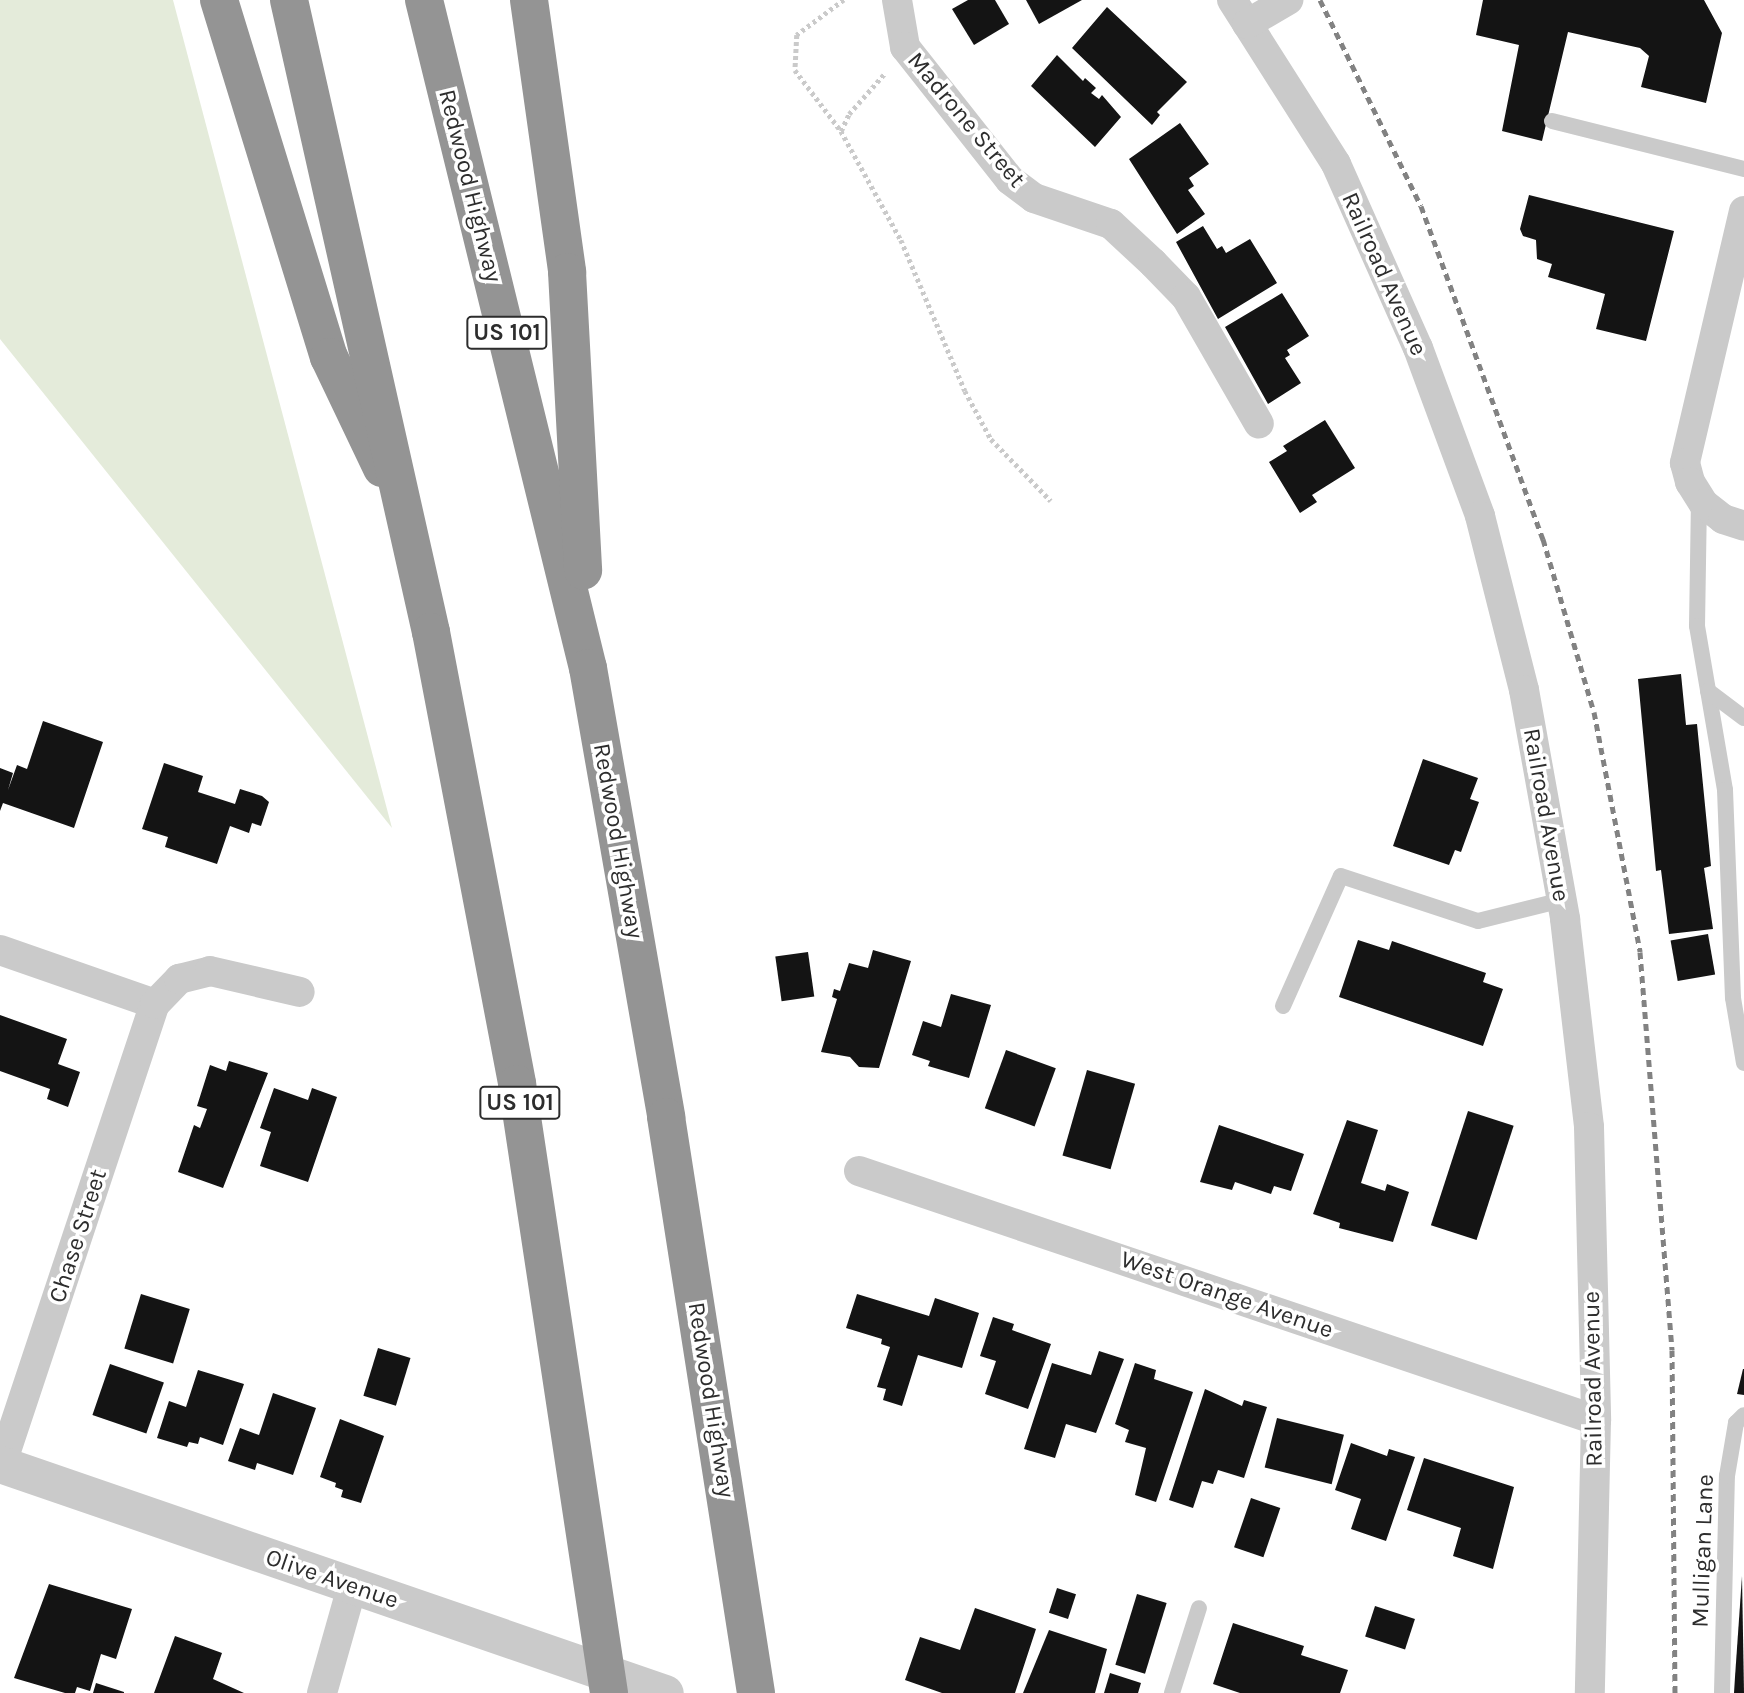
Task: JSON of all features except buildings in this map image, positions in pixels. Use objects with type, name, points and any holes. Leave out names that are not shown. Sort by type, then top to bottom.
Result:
[{"type":"highway","points":[[219,0],[329,357],[413,534]]},
{"type":"highway","name":"US 101","points":[[289,0],[413,534],[517,1084],[609,1693]]},
{"type":"highway","name":"Redwood Highway","points":[[424,0],[588,667],[666,1117],[756,1693]]},
{"type":"highway","points":[[529,0],[567,272],[588,667]]},
{"type":"street","name":"Madrone Street","points":[[897,0],[910,54],[1010,180],[1034,198],[1111,224],[1169,280],[1186,297],[1259,424]]},
{"type":"street","points":[[1239,12],[1288,0]]},
{"type":"street","name":"Railroad Avenue","points":[[1239,12],[1336,164],[1418,348],[1480,516],[1524,690],[1562,900],[1589,1127],[1596,1420],[1590,1693]]},
{"type":"street","points":[[1742,228],[1686,451],[1688,475],[1699,499],[1723,519],[1744,526]]},
{"type":"street","points":[[0,950],[155,1004],[178,979],[210,971],[300,992]]},
{"type":"street","name":"Chase Street","points":[[0,1466],[155,1004]]},
{"type":"street","name":"West Orange Avenue","points":[[859,1171],[1596,1420]]},
{"type":"street","name":"Olive Avenue","points":[[0,1466],[665,1693]]},
{"type":"street","points":[[322,1693],[352,1587]]},
{"type":"lane","points":[[1552,121],[1744,169]]},
{"type":"lane","points":[[1699,499],[1697,626],[1725,790],[1733,998],[1744,1063]]},
{"type":"lane","points":[[1708,691],[1744,718]]},
{"type":"lane","points":[[1283,1006],[1341,876],[1478,921],[1562,900]]},
{"type":"lane","name":"Mulligan Lane","points":[[1722,1693],[1727,1476],[1736,1423],[1744,1415]]},
{"type":"lane","points":[[1172,1693],[1199,1608]]},
{"type":"path","points":[[844,0],[797,35],[795,70],[841,131],[901,240],[965,391],[990,439],[1051,501]]},
{"type":"path","points":[[841,131],[870,88],[910,54]]},
{"type":"green space","points":[[0,0],[173,0],[392,828],[0,339]]},
{"type":"railway","points":[[1320,0],[1421,206],[1543,539],[1594,712],[1640,952],[1672,1350],[1675,1693]]}]
